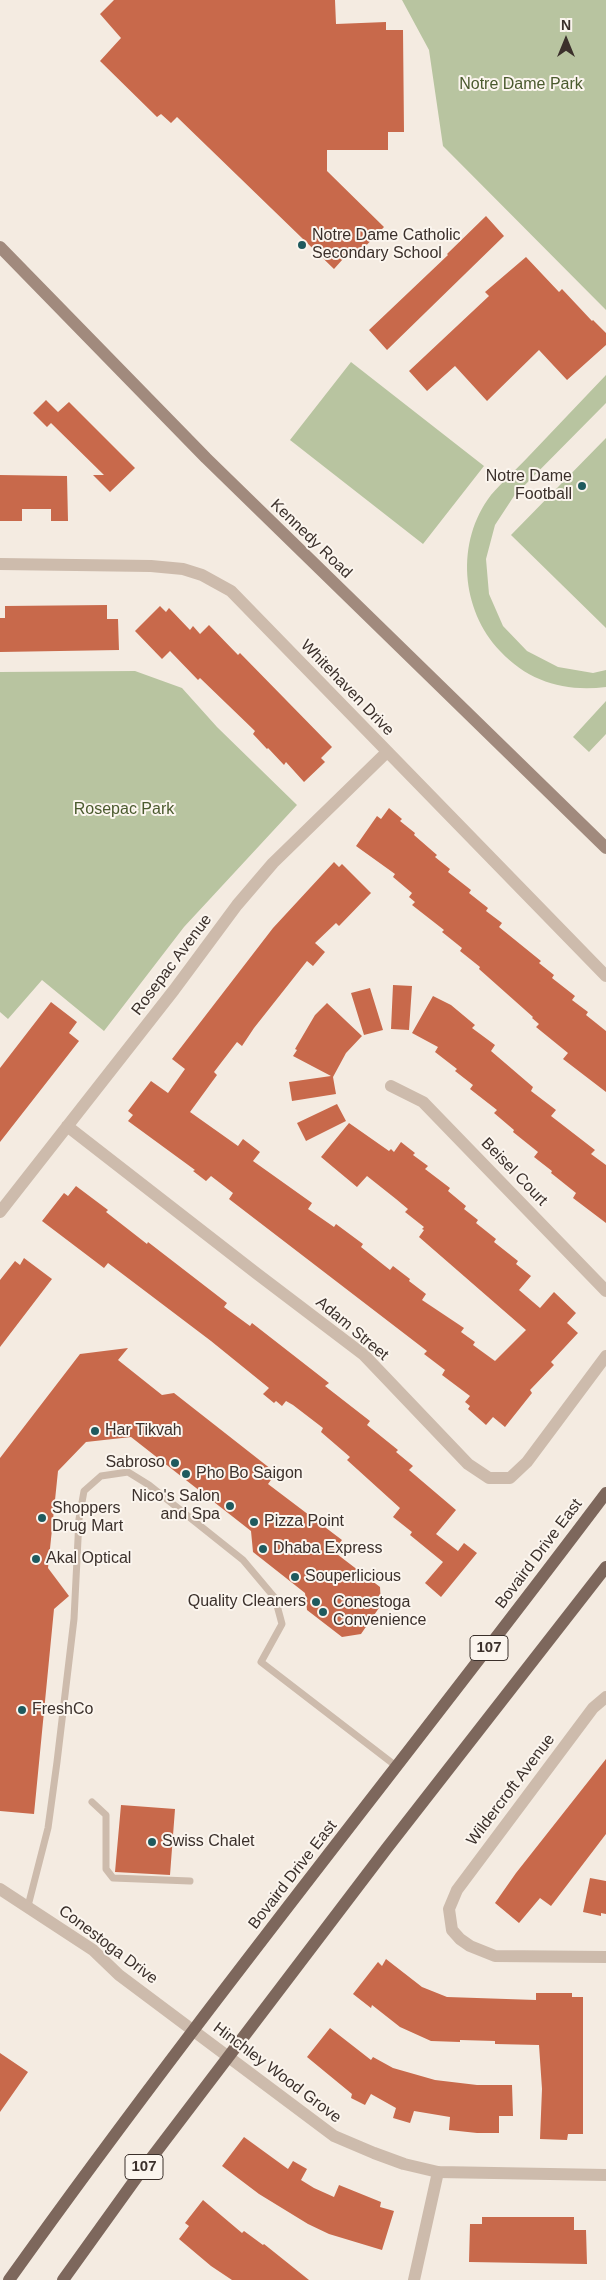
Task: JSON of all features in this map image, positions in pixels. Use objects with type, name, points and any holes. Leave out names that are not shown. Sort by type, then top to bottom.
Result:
[{"type":"main road","name":"Kennedy Road","points":[[0,247],[206,458],[606,848]]},
{"type":"main road","name":"Bovaird Drive East","points":[[9,2280],[117,2130],[606,1493]]},
{"type":"main road","name":"107","points":[[63,2280],[136,2177],[399,1832],[606,1567]]},
{"type":"street","name":"Whitehaven Drive","points":[[0,564],[151,566],[183,569],[202,575],[231,591],[606,976]]},
{"type":"street","name":"Rosepac Avenue","points":[[0,1212],[174,990],[237,905],[272,863],[387,752]]},
{"type":"street","name":"Beisel Court","points":[[391,1086],[423,1102],[606,1291]]},
{"type":"street","name":"Adam Street","points":[[67,1126],[364,1355],[468,1464],[489,1478],[510,1478],[526,1462],[606,1356]]},
{"type":"street","name":"Wildercroft Avenue","points":[[606,1697],[593,1708],[457,1890],[449,1909],[452,1930],[460,1939],[470,1946],[495,1956],[606,1957]]},
{"type":"street","name":"Conestoga Drive","points":[[0,1889],[93,1950],[119,1975],[193,2031]]},
{"type":"street","name":"Hinchley Wood Grove","points":[[193,2031],[334,2136],[404,2164],[438,2172],[606,2175]]},
{"type":"street","points":[[414,2280],[438,2172]]},
{"type":"lane","points":[[28,1906],[48,1828],[60,1746],[74,1619],[79,1519],[84,1491],[101,1476],[128,1472],[149,1485],[243,1560],[275,1598],[282,1624],[262,1662],[396,1766]]},
{"type":"lane","points":[[92,1802],[106,1815],[106,1869],[113,1878],[190,1881]]},
{"type":"green space","name":"Notre Dame Park","points":[[402,0],[606,0],[606,310],[443,146],[429,50]]},
{"type":"green space","points":[[351,362],[484,466],[423,544],[290,440]]},
{"type":"green space","points":[[606,375],[606,403],[514,496],[495,525],[486,559],[489,594],[503,626],[527,651],[558,667],[593,673],[606,670],[606,687],[576,688],[562,686],[535,677],[511,662],[500,651],[487,634],[477,616],[467,575],[468,554],[472,533],[479,514],[491,495]]},
{"type":"green space","name":"Notre Dame Football","points":[[606,438],[606,628],[511,535]]},
{"type":"green space","name":"Rosepac Park","points":[[135,671],[182,688],[217,727],[297,805],[184,927],[104,1031],[42,980],[8,1019],[0,1012],[0,672]]},
{"type":"green space","points":[[606,701],[606,734],[589,752],[573,737]]},
{"type":"building","points":[[114,0],[335,0],[336,24],[386,22],[386,30],[403,30],[404,132],[388,132],[388,150],[327,150],[327,171],[384,227],[357,255],[351,250],[334,269],[177,117],[171,123],[161,114],[157,117],[100,61],[121,38],[100,14]]},
{"type":"building","points":[[486,216],[504,236],[387,350],[369,330]]},
{"type":"building","points":[[526,257],[559,292],[562,289],[606,333],[606,345],[567,380],[539,350],[487,401],[455,366],[427,391],[409,371],[489,296],[485,292]]},
{"type":"building","points":[[46,400],[58,412],[69,402],[135,468],[110,492],[93,475],[104,475],[51,423],[47,427],[33,413]]},
{"type":"building","points":[[0,475],[67,476],[68,521],[51,521],[51,509],[22,509],[22,521],[0,521]]},
{"type":"building","points":[[107,605],[107,619],[118,619],[119,650],[0,652],[0,618],[5,618],[5,606]]},
{"type":"building","points":[[160,606],[166,612],[169,608],[190,630],[193,626],[200,634],[209,625],[238,655],[240,653],[332,747],[321,758],[325,762],[304,782],[286,762],[284,765],[267,749],[253,734],[255,731],[200,678],[198,680],[170,651],[162,659],[135,631]]},
{"type":"building","points":[[389,808],[402,819],[400,821],[415,833],[414,835],[437,855],[435,857],[450,869],[448,872],[471,890],[469,893],[488,908],[486,911],[502,923],[499,927],[541,961],[539,963],[554,975],[552,978],[575,996],[572,1000],[588,1012],[586,1015],[606,1031],[606,1092],[563,1059],[568,1053],[536,1027],[539,1024],[533,1017],[479,969],[480,967],[460,951],[462,948],[442,932],[444,930],[412,905],[415,902],[409,897],[412,893],[393,877],[395,874],[356,846],[377,816],[381,819]]},
{"type":"building","points":[[334,862],[339,867],[342,864],[371,893],[339,926],[336,923],[315,943],[325,952],[313,966],[307,961],[242,1046],[237,1042],[214,1072],[217,1075],[190,1112],[238,1146],[243,1139],[260,1152],[253,1161],[312,1203],[308,1209],[334,1227],[336,1224],[363,1244],[361,1247],[390,1270],[393,1266],[410,1279],[409,1281],[426,1294],[422,1300],[464,1328],[461,1332],[475,1342],[473,1345],[495,1361],[526,1330],[419,1237],[424,1227],[405,1212],[408,1209],[367,1176],[357,1187],[321,1157],[349,1123],[389,1151],[391,1149],[394,1152],[401,1142],[415,1153],[413,1155],[428,1166],[425,1169],[450,1188],[448,1191],[466,1206],[464,1209],[478,1220],[476,1223],[496,1239],[494,1242],[518,1261],[516,1264],[531,1276],[519,1290],[540,1308],[554,1292],[576,1313],[567,1323],[578,1333],[551,1362],[554,1365],[530,1390],[532,1393],[505,1427],[493,1417],[486,1425],[468,1409],[470,1406],[465,1402],[470,1396],[442,1375],[445,1370],[424,1354],[427,1351],[229,1199],[233,1193],[211,1176],[206,1181],[193,1171],[195,1170],[128,1121],[133,1115],[128,1111],[151,1081],[168,1093],[185,1069],[172,1059],[273,928]]},
{"type":"building","points":[[393,985],[412,986],[409,1030],[391,1029]]},
{"type":"building","points":[[370,988],[383,1030],[364,1035],[351,993]]},
{"type":"building","points":[[433,996],[451,1005],[475,1025],[472,1028],[495,1045],[491,1051],[533,1087],[531,1091],[556,1110],[551,1116],[595,1150],[591,1154],[606,1165],[606,1223],[573,1198],[576,1193],[534,1157],[538,1152],[513,1132],[514,1130],[494,1113],[497,1110],[470,1089],[473,1085],[455,1071],[457,1069],[435,1052],[438,1047],[412,1033]]},
{"type":"building","points":[[51,1002],[77,1022],[69,1033],[79,1041],[0,1142],[0,1068]]},
{"type":"building","points":[[327,1003],[362,1036],[346,1053],[333,1077],[336,1094],[292,1101],[289,1082],[331,1076],[293,1056],[297,1050],[295,1049],[315,1015]]},
{"type":"building","points":[[337,1104],[346,1121],[306,1141],[297,1123]]},
{"type":"building","points":[[76,1186],[108,1210],[106,1212],[147,1244],[148,1242],[227,1303],[224,1307],[250,1326],[252,1323],[329,1383],[325,1386],[370,1421],[367,1425],[398,1450],[396,1452],[413,1466],[409,1470],[456,1510],[436,1534],[458,1551],[464,1543],[477,1553],[441,1597],[425,1583],[443,1562],[410,1535],[412,1532],[393,1517],[400,1508],[347,1460],[350,1457],[321,1432],[323,1428],[286,1401],[282,1406],[276,1401],[274,1403],[263,1394],[269,1388],[211,1341],[108,1263],[104,1268],[42,1221],[64,1193],[68,1196]]},
{"type":"building","points":[[24,1258],[52,1279],[0,1347],[0,1280],[15,1261],[20,1265]]},
{"type":"building","points":[[128,1348],[118,1360],[162,1395],[174,1393],[276,1473],[268,1484],[342,1540],[333,1551],[380,1587],[381,1605],[361,1634],[342,1637],[307,1610],[305,1593],[253,1552],[251,1531],[131,1437],[86,1442],[58,1471],[48,1568],[69,1596],[54,1609],[34,1814],[0,1811],[0,1458],[80,1354]]},
{"type":"building","points":[[606,1759],[606,1834],[551,1906],[540,1898],[519,1923],[495,1903],[516,1873]]},
{"type":"building","points":[[121,1805],[175,1809],[170,1875],[115,1872]]},
{"type":"building","points":[[590,1878],[606,1881],[606,1914],[601,1913],[601,1916],[583,1912]]},
{"type":"building","points":[[386,1959],[422,1987],[447,1997],[536,2000],[536,1993],[572,1993],[572,1997],[583,1997],[583,2134],[568,2134],[567,2140],[540,2139],[542,2089],[539,2045],[495,2044],[495,2041],[431,2041],[400,2027],[372,2005],[371,2008],[353,1994],[378,1962],[382,1966]]},
{"type":"building","points":[[330,2028],[371,2060],[373,2057],[393,2068],[435,2080],[477,2085],[512,2085],[513,2116],[499,2116],[499,2133],[477,2133],[449,2130],[450,2117],[414,2111],[410,2123],[393,2118],[396,2108],[371,2094],[365,2105],[351,2098],[352,2094],[307,2057]]},
{"type":"building","points":[[0,2053],[28,2072],[0,2112]]},
{"type":"building","points":[[244,2137],[288,2169],[293,2161],[307,2169],[301,2180],[314,2188],[334,2197],[339,2185],[381,2202],[380,2207],[394,2211],[382,2250],[329,2234],[308,2224],[259,2194],[222,2166]]},
{"type":"building","points":[[203,2200],[242,2233],[244,2231],[264,2244],[309,2280],[232,2280],[211,2266],[179,2239],[189,2226],[185,2223]]},
{"type":"building","points":[[482,2217],[574,2217],[574,2230],[586,2230],[587,2264],[469,2262],[470,2224],[482,2224]]},
{"type":"place","name":"Notre Dame Catholic Secondary School","points":[[302,245]]},
{"type":"place","name":"Notre Dame Football","points":[[582,486]]},
{"type":"place","name":"Har Tikvah","points":[[95,1431]]},
{"type":"place","name":"Sabroso","points":[[175,1463]]},
{"type":"place","name":"Pho Bo Saigon","points":[[186,1474]]},
{"type":"place","name":"Nico's Salon and Spa","points":[[230,1506]]},
{"type":"place","name":"Shoppers Drug Mart","points":[[42,1518]]},
{"type":"place","name":"Pizza Point","points":[[254,1522]]},
{"type":"place","name":"Dhaba Express","points":[[263,1549]]},
{"type":"place","name":"Akal Optical","points":[[36,1559]]},
{"type":"place","name":"Souperlicious","points":[[295,1577]]},
{"type":"place","name":"Quality Cleaners","points":[[316,1602]]},
{"type":"place","name":"Conestoga Convenience","points":[[323,1612]]},
{"type":"place","name":"FreshCo","points":[[22,1710]]},
{"type":"place","name":"Swiss Chalet","points":[[152,1842]]}]
